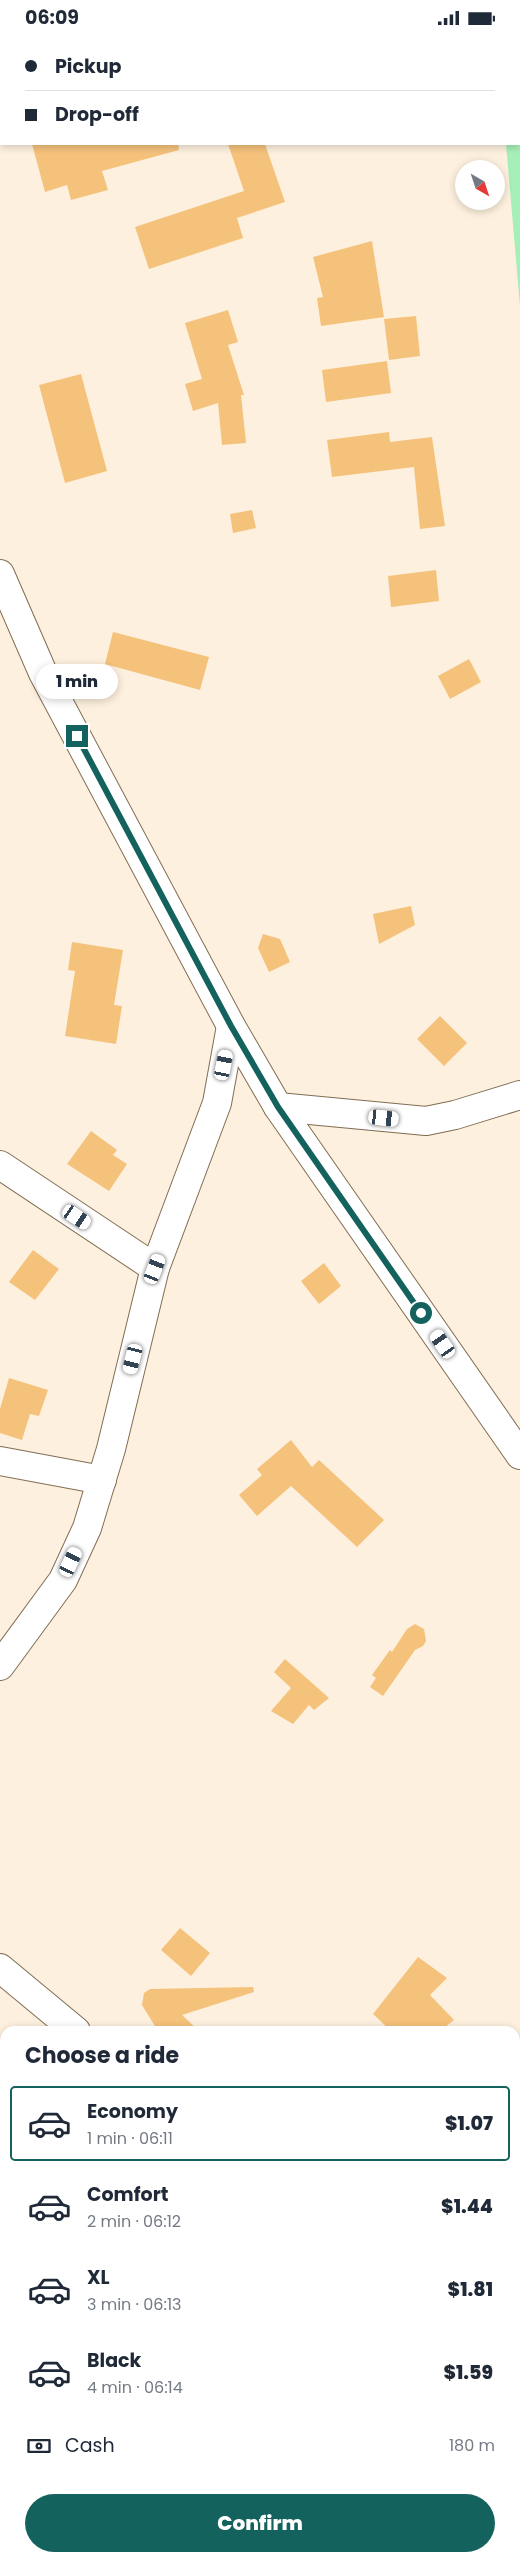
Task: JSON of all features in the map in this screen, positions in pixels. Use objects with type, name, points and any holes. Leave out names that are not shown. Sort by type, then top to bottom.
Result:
[{"type":"street","points":[[0,574],[43,673],[231,1026],[278,1107],[520,1455]]},
{"type":"street","points":[[0,1666],[63,1580],[87,1527],[102,1480],[155,1269],[217,1103],[231,1026]]},
{"type":"street","points":[[278,1107],[426,1121],[455,1115],[520,1095]]},
{"type":"street","points":[[0,1165],[155,1269]]},
{"type":"street","points":[[0,1461],[102,1480]]},
{"type":"street","points":[[0,1968],[70,2026]]},
{"type":"green space","points":[[506,145],[520,145],[520,306]]},
{"type":"building","points":[[32,145],[178,145],[179,150],[102,171],[108,190],[71,200],[67,185],[45,192]]},
{"type":"building","points":[[228,145],[265,145],[285,202],[237,218],[243,238],[149,269],[135,227],[244,191]]},
{"type":"building","points":[[372,241],[384,317],[321,326],[317,298],[323,297],[313,257]]},
{"type":"building","points":[[228,310],[238,342],[228,345],[244,395],[241,395],[246,443],[222,445],[218,403],[193,411],[185,384],[202,379],[185,323]]},
{"type":"building","points":[[416,316],[420,356],[389,360],[384,319]]},
{"type":"building","points":[[387,361],[391,393],[326,402],[322,370]]},
{"type":"building","points":[[81,374],[107,471],[65,483],[39,385]]},
{"type":"building","points":[[389,432],[390,442],[432,437],[445,526],[420,529],[414,467],[332,477],[327,440]]},
{"type":"building","points":[[252,510],[256,528],[233,533],[230,514]]},
{"type":"building","points":[[436,570],[439,601],[391,607],[388,576]]},
{"type":"building","points":[[113,632],[209,657],[200,690],[105,664]]},
{"type":"building","points":[[469,659],[481,682],[450,699],[438,676]]},
{"type":"building","points":[[411,906],[415,925],[379,944],[373,914]]},
{"type":"building","points":[[263,934],[280,939],[290,962],[269,972],[258,948]]},
{"type":"building","points":[[72,942],[123,950],[114,1005],[122,1006],[116,1044],[65,1036],[75,971],[68,970]]},
{"type":"building","points":[[440,1016],[467,1043],[444,1066],[417,1039]]},
{"type":"building","points":[[91,1131],[117,1150],[113,1155],[127,1164],[109,1191],[67,1164]]},
{"type":"building","points":[[33,1250],[59,1269],[35,1300],[9,1282]]},
{"type":"building","points":[[324,1263],[341,1286],[319,1304],[301,1281]]},
{"type":"building","points":[[9,1378],[48,1390],[39,1416],[30,1414],[22,1440],[0,1433],[0,1409]]},
{"type":"building","points":[[291,1440],[312,1467],[319,1460],[384,1520],[357,1547],[291,1486],[257,1516],[239,1495],[262,1475],[257,1469]]},
{"type":"building","points":[[415,1624],[424,1629],[426,1641],[423,1646],[415,1650],[383,1696],[370,1687],[376,1678],[372,1675],[390,1650],[392,1652],[407,1629]]},
{"type":"building","points":[[285,1659],[329,1698],[314,1710],[309,1705],[293,1724],[271,1711],[291,1688],[274,1672]]},
{"type":"building","points":[[180,1928],[210,1953],[191,1976],[161,1950]]},
{"type":"building","points":[[418,1957],[447,1978],[430,1995],[454,2020],[446,2026],[386,2026],[373,2014]]},
{"type":"building","points":[[253,1987],[254,1992],[182,2015],[194,2026],[155,2026],[142,2005],[144,1993],[150,1989]]},
{"type":"route","points":[[77,736],[231,1026],[278,1107],[421,1313]]}]
